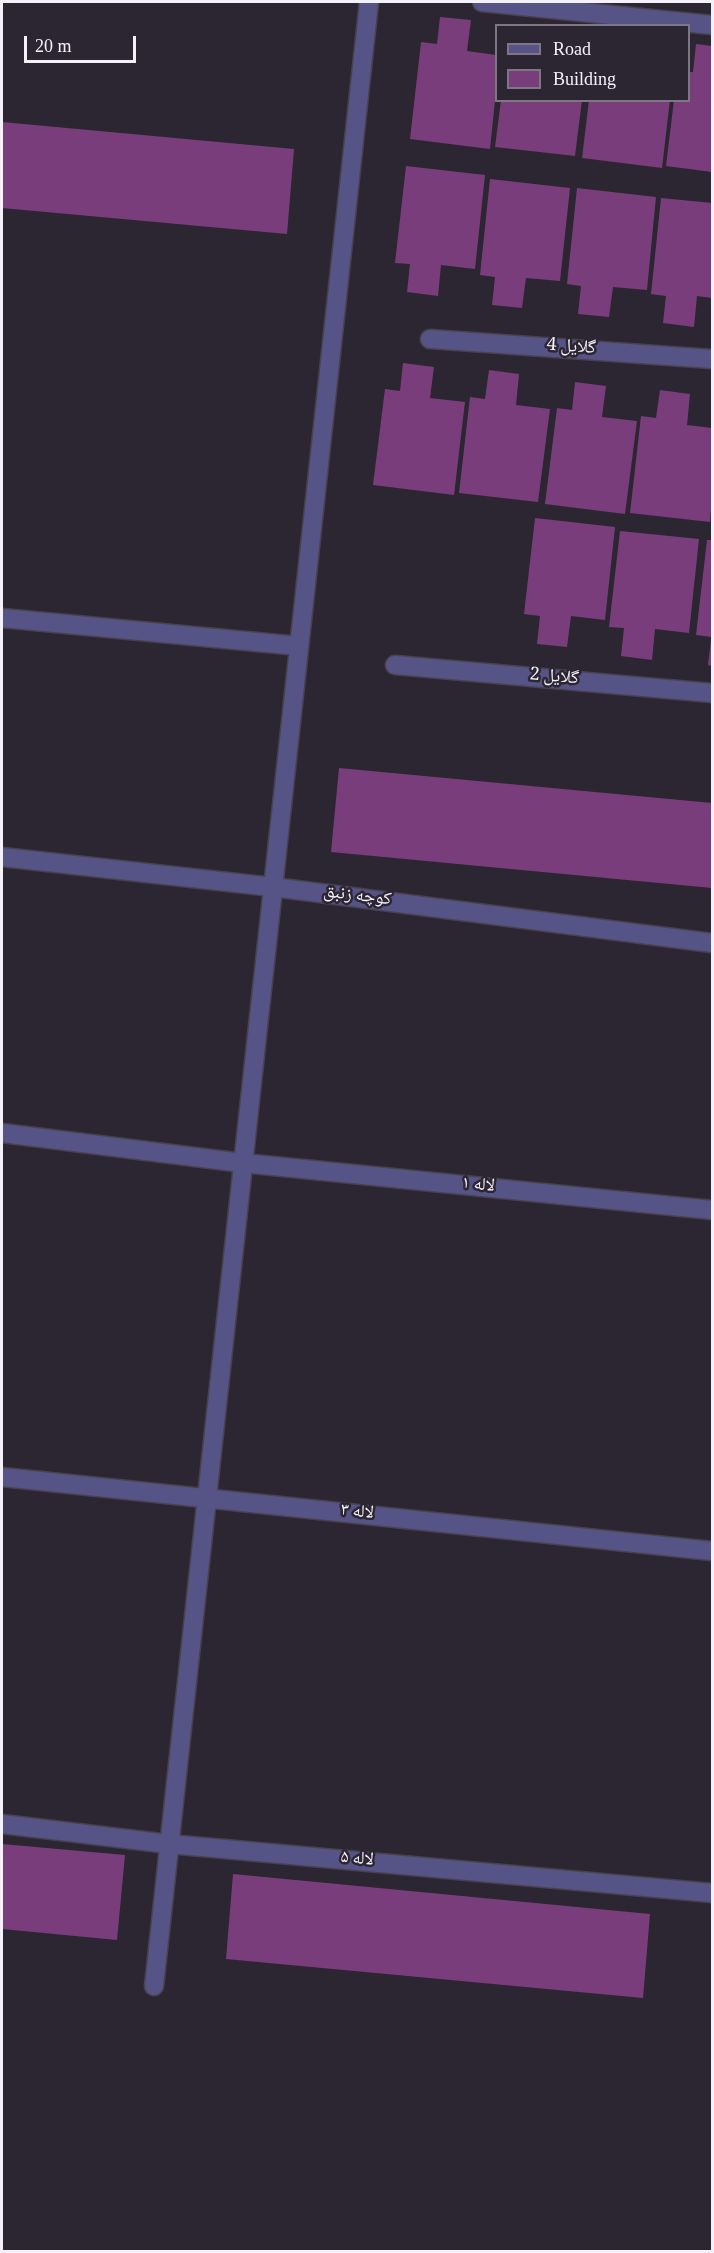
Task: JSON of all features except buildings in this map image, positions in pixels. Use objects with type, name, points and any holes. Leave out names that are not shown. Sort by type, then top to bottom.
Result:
[{"type":"street","points":[[154,1986],[369,2]]},
{"type":"street","points":[[482,2],[712,25]]},
{"type":"street","name":"گلایل 4","points":[[430,339],[712,359]]},
{"type":"street","points":[[2,618],[299,646]]},
{"type":"street","name":"گلایل 2","points":[[395,665],[712,693]]},
{"type":"street","name":"کوچه زنبق","points":[[2,857],[273,887],[712,943]]},
{"type":"street","name":"لاله ۱","points":[[2,1134],[243,1163],[712,1210]]},
{"type":"street","name":"لاله ۳","points":[[2,1477],[712,1551]]},
{"type":"street","name":"لاله ۵","points":[[2,1824],[169,1844],[712,1893]]}]
